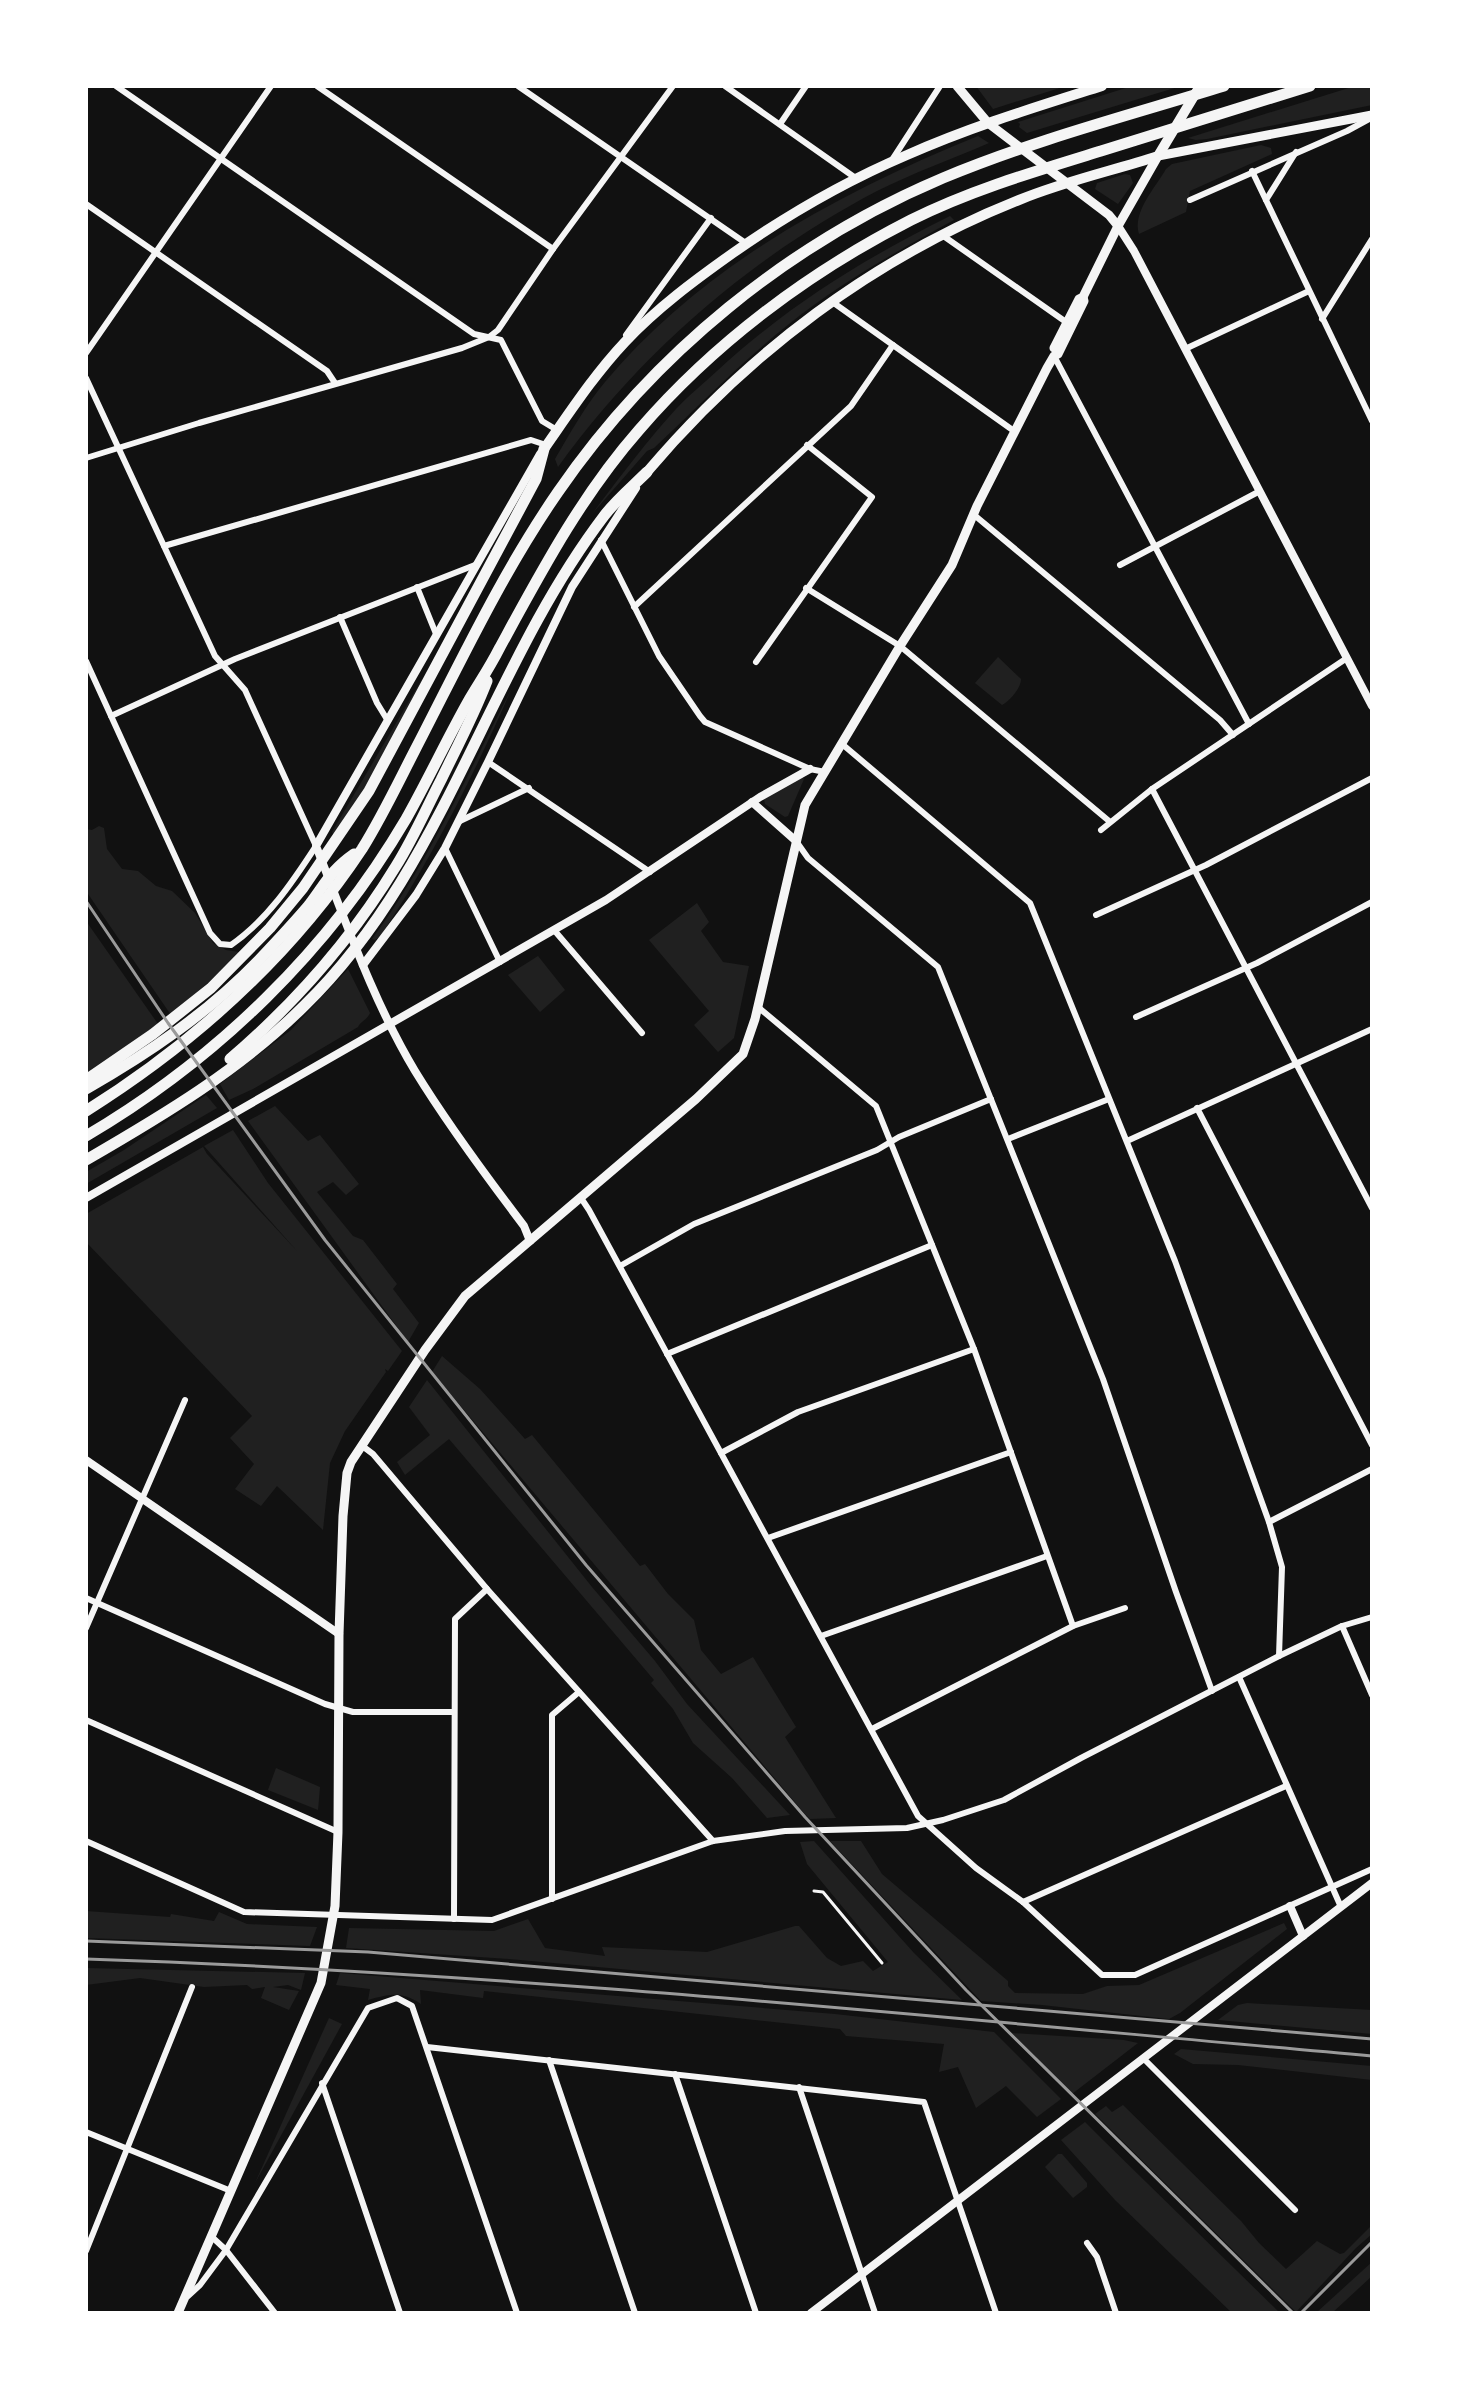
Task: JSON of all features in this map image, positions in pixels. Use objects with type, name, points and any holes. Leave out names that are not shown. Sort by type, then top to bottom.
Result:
[{"type":"highway","points":[[86,1089],[265,969],[310,910],[338,865],[350,860],[362,849],[505,578],[546,509],[625,406],[700,332],[755,286],[813,246],[907,194],[1002,155],[1224,86]]},
{"type":"highway","points":[[86,1136],[158,1089],[210,1049],[275,990],[323,936],[403,823],[567,527],[637,432],[711,357],[793,291],[913,219],[1042,169],[1310,86]]},
{"type":"highway","points":[[86,1111],[145,1072],[218,998],[251,948],[303,888],[337,841],[382,768],[536,479],[545,447]]},
{"type":"highway","points":[[86,1160],[170,1108],[250,1048],[306,1005],[338,969],[374,921],[427,837],[547,601],[606,513],[647,472]]},
{"type":"highway","points":[[250,1048],[330,958],[369,908],[407,847],[477,708],[497,654]]},
{"type":"highway","points":[[86,1080],[134,1054]]},
{"type":"main road","points":[[957,86],[988,123],[1109,215],[1118,226]]},
{"type":"main road","points":[[545,447],[610,358],[663,307],[747,244],[802,209],[890,162],[988,123],[1102,86]]},
{"type":"main road","points":[[178,2313],[321,1983],[334,1914],[338,1832],[339,1634],[346,1486],[351,1462],[425,1350],[465,1296],[696,1099],[743,1054],[758,1007],[805,805],[952,565],[973,514],[1014,431],[1054,356],[1058,354],[1118,226],[1200,86]]},
{"type":"main road","points":[[647,472],[718,395],[772,347],[831,301],[889,263],[942,235],[1063,180],[1158,156],[1372,116]]},
{"type":"main road","points":[[1054,356],[1052,352],[1066,322],[1083,297]]},
{"type":"street","points":[[116,86],[474,334],[501,340],[542,421],[557,430]]},
{"type":"street","points":[[86,353],[271,86]]},
{"type":"street","points":[[317,86],[553,249]]},
{"type":"street","points":[[518,86],[747,244]]},
{"type":"street","points":[[86,458],[462,348],[489,337],[498,330],[553,249],[673,86]]},
{"type":"street","points":[[725,86],[857,179]]},
{"type":"street","points":[[780,124],[806,86]]},
{"type":"street","points":[[890,162],[940,86]]},
{"type":"street","points":[[1190,200],[1347,131],[1372,116]]},
{"type":"street","points":[[1266,200],[1297,151]]},
{"type":"street","points":[[1252,171],[1372,421]]},
{"type":"street","points":[[86,204],[327,371],[335,383]]},
{"type":"street","points":[[610,358],[711,218]]},
{"type":"street","points":[[1118,226],[1371,701]]},
{"type":"street","points":[[942,235],[1066,322]]},
{"type":"street","points":[[1322,319],[1372,239]]},
{"type":"street","points":[[1185,349],[1309,291]]},
{"type":"street","points":[[831,301],[1014,431]]},
{"type":"street","points":[[634,607],[851,406],[893,345]]},
{"type":"street","points":[[1054,356],[1249,724]]},
{"type":"street","points":[[86,378],[215,656],[245,690],[316,846],[363,965],[391,1024],[426,1089],[457,1137],[524,1226],[530,1241]]},
{"type":"street","points":[[86,661],[210,933],[220,944],[231,945],[251,931],[316,846],[545,447],[531,440],[164,546]]},
{"type":"street","points":[[756,662],[872,497],[807,445]]},
{"type":"street","points":[[363,965],[416,895],[445,848],[555,619],[601,539],[647,472]]},
{"type":"street","points":[[1120,565],[1260,491]]},
{"type":"street","points":[[973,514],[1220,720],[1233,735]]},
{"type":"street","points":[[601,539],[659,656],[705,722],[810,769],[825,772]]},
{"type":"street","points":[[111,716],[222,665],[475,565]]},
{"type":"street","points":[[417,587],[436,634]]},
{"type":"street","points":[[806,588],[900,646],[1109,821]]},
{"type":"street","points":[[340,617],[377,703],[388,721]]},
{"type":"street","points":[[1101,830],[1152,789],[1347,658]]},
{"type":"street","points":[[842,744],[1030,903],[1175,1261],[1269,1522],[1282,1567],[1279,1656]]},
{"type":"street","points":[[790,778],[794,769],[792,761]]},
{"type":"street","points":[[488,762],[650,872]]},
{"type":"street","points":[[86,1198],[500,962],[650,872],[790,778],[810,769]]},
{"type":"street","points":[[1096,915],[1196,870],[1372,778]]},
{"type":"street","points":[[460,821],[529,788]]},
{"type":"street","points":[[1152,789],[1372,1208]]},
{"type":"street","points":[[752,802],[796,841],[808,858],[938,967],[1103,1379],[1212,1691]]},
{"type":"street","points":[[445,848],[500,962]]},
{"type":"street","points":[[1136,1017],[1247,968],[1372,902]]},
{"type":"street","points":[[554,930],[642,1033]]},
{"type":"street","points":[[758,1007],[876,1106],[974,1349],[1073,1626]]},
{"type":"street","points":[[1127,1141],[1372,1029]]},
{"type":"street","points":[[620,1266],[694,1224],[991,1099]]},
{"type":"street","points":[[1008,1139],[1109,1099]]},
{"type":"street","points":[[1197,1108],[1372,1445]]},
{"type":"street","points":[[581,1198],[925,1825],[1023,1902],[1102,1975],[1135,1975],[1372,1869]]},
{"type":"street","points":[[667,1354],[932,1245]]},
{"type":"street","points":[[721,1453],[798,1412],[974,1349]]},
{"type":"street","points":[[86,1628],[185,1400]]},
{"type":"street","points":[[361,1445],[373,1454],[487,1589],[713,1841]]},
{"type":"street","points":[[768,1538],[1011,1452]]},
{"type":"street","points":[[86,1460],[339,1634]]},
{"type":"street","points":[[1269,1522],[1372,1469]]},
{"type":"street","points":[[821,1636],[1047,1556]]},
{"type":"street","points":[[454,1919],[455,1619],[487,1589]]},
{"type":"street","points":[[86,1598],[339,1708],[353,1712],[454,1712]]},
{"type":"street","points":[[872,1729],[1073,1626],[1125,1608]]},
{"type":"street","points":[[86,1841],[244,1912],[492,1920],[713,1841],[785,1831],[907,1828],[1004,1800],[1279,1656],[1342,1626],[1372,1617]]},
{"type":"street","points":[[1342,1626],[1372,1695]]},
{"type":"street","points":[[1239,1677],[1341,1907]]},
{"type":"street","points":[[552,1899],[552,1715],[579,1692]]},
{"type":"street","points":[[86,1720],[338,1832]]},
{"type":"street","points":[[1023,1902],[1286,1786]]},
{"type":"street","points":[[811,2313],[1372,1883]]},
{"type":"street","points":[[1290,1906],[1303,1936]]},
{"type":"street","points":[[86,2251],[192,1987]]},
{"type":"street","points":[[184,2300],[200,2285],[226,2250],[368,2008],[397,1998],[412,2006],[517,2313]]},
{"type":"street","points":[[427,2047],[924,2102],[996,2313]]},
{"type":"street","points":[[1143,2058],[1295,2210]]},
{"type":"street","points":[[549,2060],[635,2313]]},
{"type":"street","points":[[675,2074],[756,2313]]},
{"type":"street","points":[[322,2083],[400,2313]]},
{"type":"street","points":[[799,2087],[875,2313]]},
{"type":"street","points":[[86,2132],[232,2191]]},
{"type":"street","points":[[212,2237],[226,2250],[275,2313]]},
{"type":"street","points":[[1087,2243],[1097,2257],[1116,2313]]},
{"type":"lane","points":[[814,1891],[823,1892],[882,1963]]},
{"type":"shaded area","points":[[976,86],[1066,86],[993,109]]},
{"type":"shaded area","points":[[1132,86],[1181,86],[1027,133],[1019,127],[1018,122]]},
{"type":"shaded area","points":[[1355,86],[1372,86],[1372,105],[1207,139],[1188,138]]},
{"type":"shaded area","points":[[978,136],[989,143],[877,191],[831,217],[743,277],[701,311],[625,385],[558,467],[555,459],[598,391],[643,340],[685,302],[776,236],[825,208]]},
{"type":"shaded area","points":[[1261,145],[1271,148],[1272,154],[1190,191],[1186,212],[1139,234],[1142,209],[1172,164]]},
{"type":"shaded area","points":[[1130,175],[1133,183],[1118,204],[1095,189],[1097,183]]},
{"type":"shaded area","points":[[950,216],[954,220],[849,281],[771,339],[654,448],[647,451],[592,514],[676,409],[744,347],[828,285]]},
{"type":"shaded area","points":[[998,657],[1021,679],[1014,694],[1002,705],[975,683]]},
{"type":"shaded area","points":[[425,674],[375,772],[335,836],[332,832]]},
{"type":"shaded area","points":[[512,688],[435,846],[380,937],[372,939],[430,848]]},
{"type":"shaded area","points":[[802,776],[804,779],[788,816],[765,804],[764,799]]},
{"type":"shaded area","points":[[104,828],[107,849],[122,869],[138,871],[156,886],[172,891],[195,913],[213,943],[239,952],[171,1015],[86,891],[86,829]]},
{"type":"shaded area","points":[[697,903],[709,922],[701,931],[723,962],[749,966],[734,1038],[718,1052],[694,1025],[709,1011],[649,940]]},
{"type":"shaded area","points":[[86,921],[158,1024],[86,1075]]},
{"type":"shaded area","points":[[538,956],[565,990],[540,1012],[508,975]]},
{"type":"shaded area","points":[[348,969],[370,1013],[358,1027],[229,1100],[220,1084],[291,1030]]},
{"type":"shaded area","points":[[206,1095],[217,1108],[86,1184],[86,1172]]},
{"type":"shaded area","points":[[275,1106],[308,1141],[320,1135],[359,1184],[346,1195],[333,1182],[317,1192],[353,1236],[363,1240],[397,1284],[393,1289],[419,1323],[408,1342],[248,1121]]},
{"type":"shaded area","points":[[233,1130],[268,1183],[402,1351],[388,1371],[385,1369],[386,1372],[345,1431],[330,1463],[323,1530],[277,1486],[261,1506],[235,1489],[254,1464],[230,1438],[252,1416],[86,1242],[86,1214],[203,1147],[297,1251],[204,1146]]},
{"type":"shaded area","points":[[442,1356],[480,1389],[525,1439],[532,1435],[640,1566],[645,1564],[668,1594],[694,1620],[701,1650],[721,1674],[753,1657],[796,1727],[785,1737],[836,1818],[810,1819],[804,1813],[432,1372]]},
{"type":"shaded area","points":[[427,1380],[687,1704],[790,1815],[767,1818],[732,1778],[693,1743],[673,1709],[651,1683],[654,1680],[449,1439],[405,1475],[397,1462],[430,1435],[409,1407]]},
{"type":"shaded area","points":[[276,1768],[320,1787],[318,1810],[268,1790]]},
{"type":"shaded area","points":[[814,1841],[914,1953],[962,2000],[509,1959],[346,1948],[349,1928],[494,1931],[528,1919],[545,1948],[605,1956],[602,1947],[707,1952],[799,1926],[827,1958],[841,1966],[863,1961],[873,1971],[888,1962],[807,1864],[800,1842]]},
{"type":"shaded area","points":[[830,1841],[861,1841],[882,1874],[1008,1981],[1008,1986],[1015,1993],[1083,1994],[1107,1986],[1139,1985],[1284,1923],[1287,1929],[1169,2019],[981,2001]]},
{"type":"shaded area","points":[[86,1911],[170,1917],[171,1914],[214,1921],[219,1912],[247,1924],[317,1927],[310,1946],[86,1938]]},
{"type":"shaded area","points":[[86,1968],[305,1973],[301,1990],[288,1985],[273,1987],[299,1991],[289,2010],[261,1998],[265,1987],[204,1987],[140,1978],[86,1985]]},
{"type":"shaded area","points":[[340,1973],[835,2014],[994,2032],[1061,2099],[1037,2117],[1006,2086],[976,2108],[958,2067],[939,2072],[944,2044],[846,2036],[840,2029],[484,1991],[483,1998],[420,1990],[421,2004],[396,1995],[368,2000],[370,1989],[336,1985]]},
{"type":"shaded area","points":[[1238,2005],[1372,2010],[1372,2034],[1218,2020]]},
{"type":"shaded area","points":[[329,2018],[342,2024],[255,2183]]},
{"type":"shaded area","points":[[1012,2033],[1124,2040],[1138,2043],[1072,2094]]},
{"type":"shaded area","points":[[1181,2049],[1372,2066],[1372,2080],[1238,2065],[1193,2064],[1174,2054]]},
{"type":"shaded area","points":[[1123,2105],[1286,2269],[1317,2241],[1340,2254],[1372,2225],[1372,2234],[1296,2312],[1095,2114],[1106,2106],[1112,2112]]},
{"type":"shaded area","points":[[1085,2122],[1280,2313],[1232,2313],[1115,2200],[1061,2140]]},
{"type":"shaded area","points":[[1058,2154],[1062,2154],[1087,2183],[1087,2187],[1073,2198],[1045,2167]]},
{"type":"shaded area","points":[[1372,2262],[1372,2276],[1332,2313],[1316,2313]]},
{"type":"railway","points":[[86,901],[168,1023],[325,1240],[586,1565],[805,1817],[966,1990],[1293,2313]]},
{"type":"railway","points":[[86,1941],[368,1952],[1372,2039]]},
{"type":"railway","points":[[86,1959],[569,1986],[1372,2056]]},
{"type":"railway","points":[[1301,2313],[1372,2242]]}]
